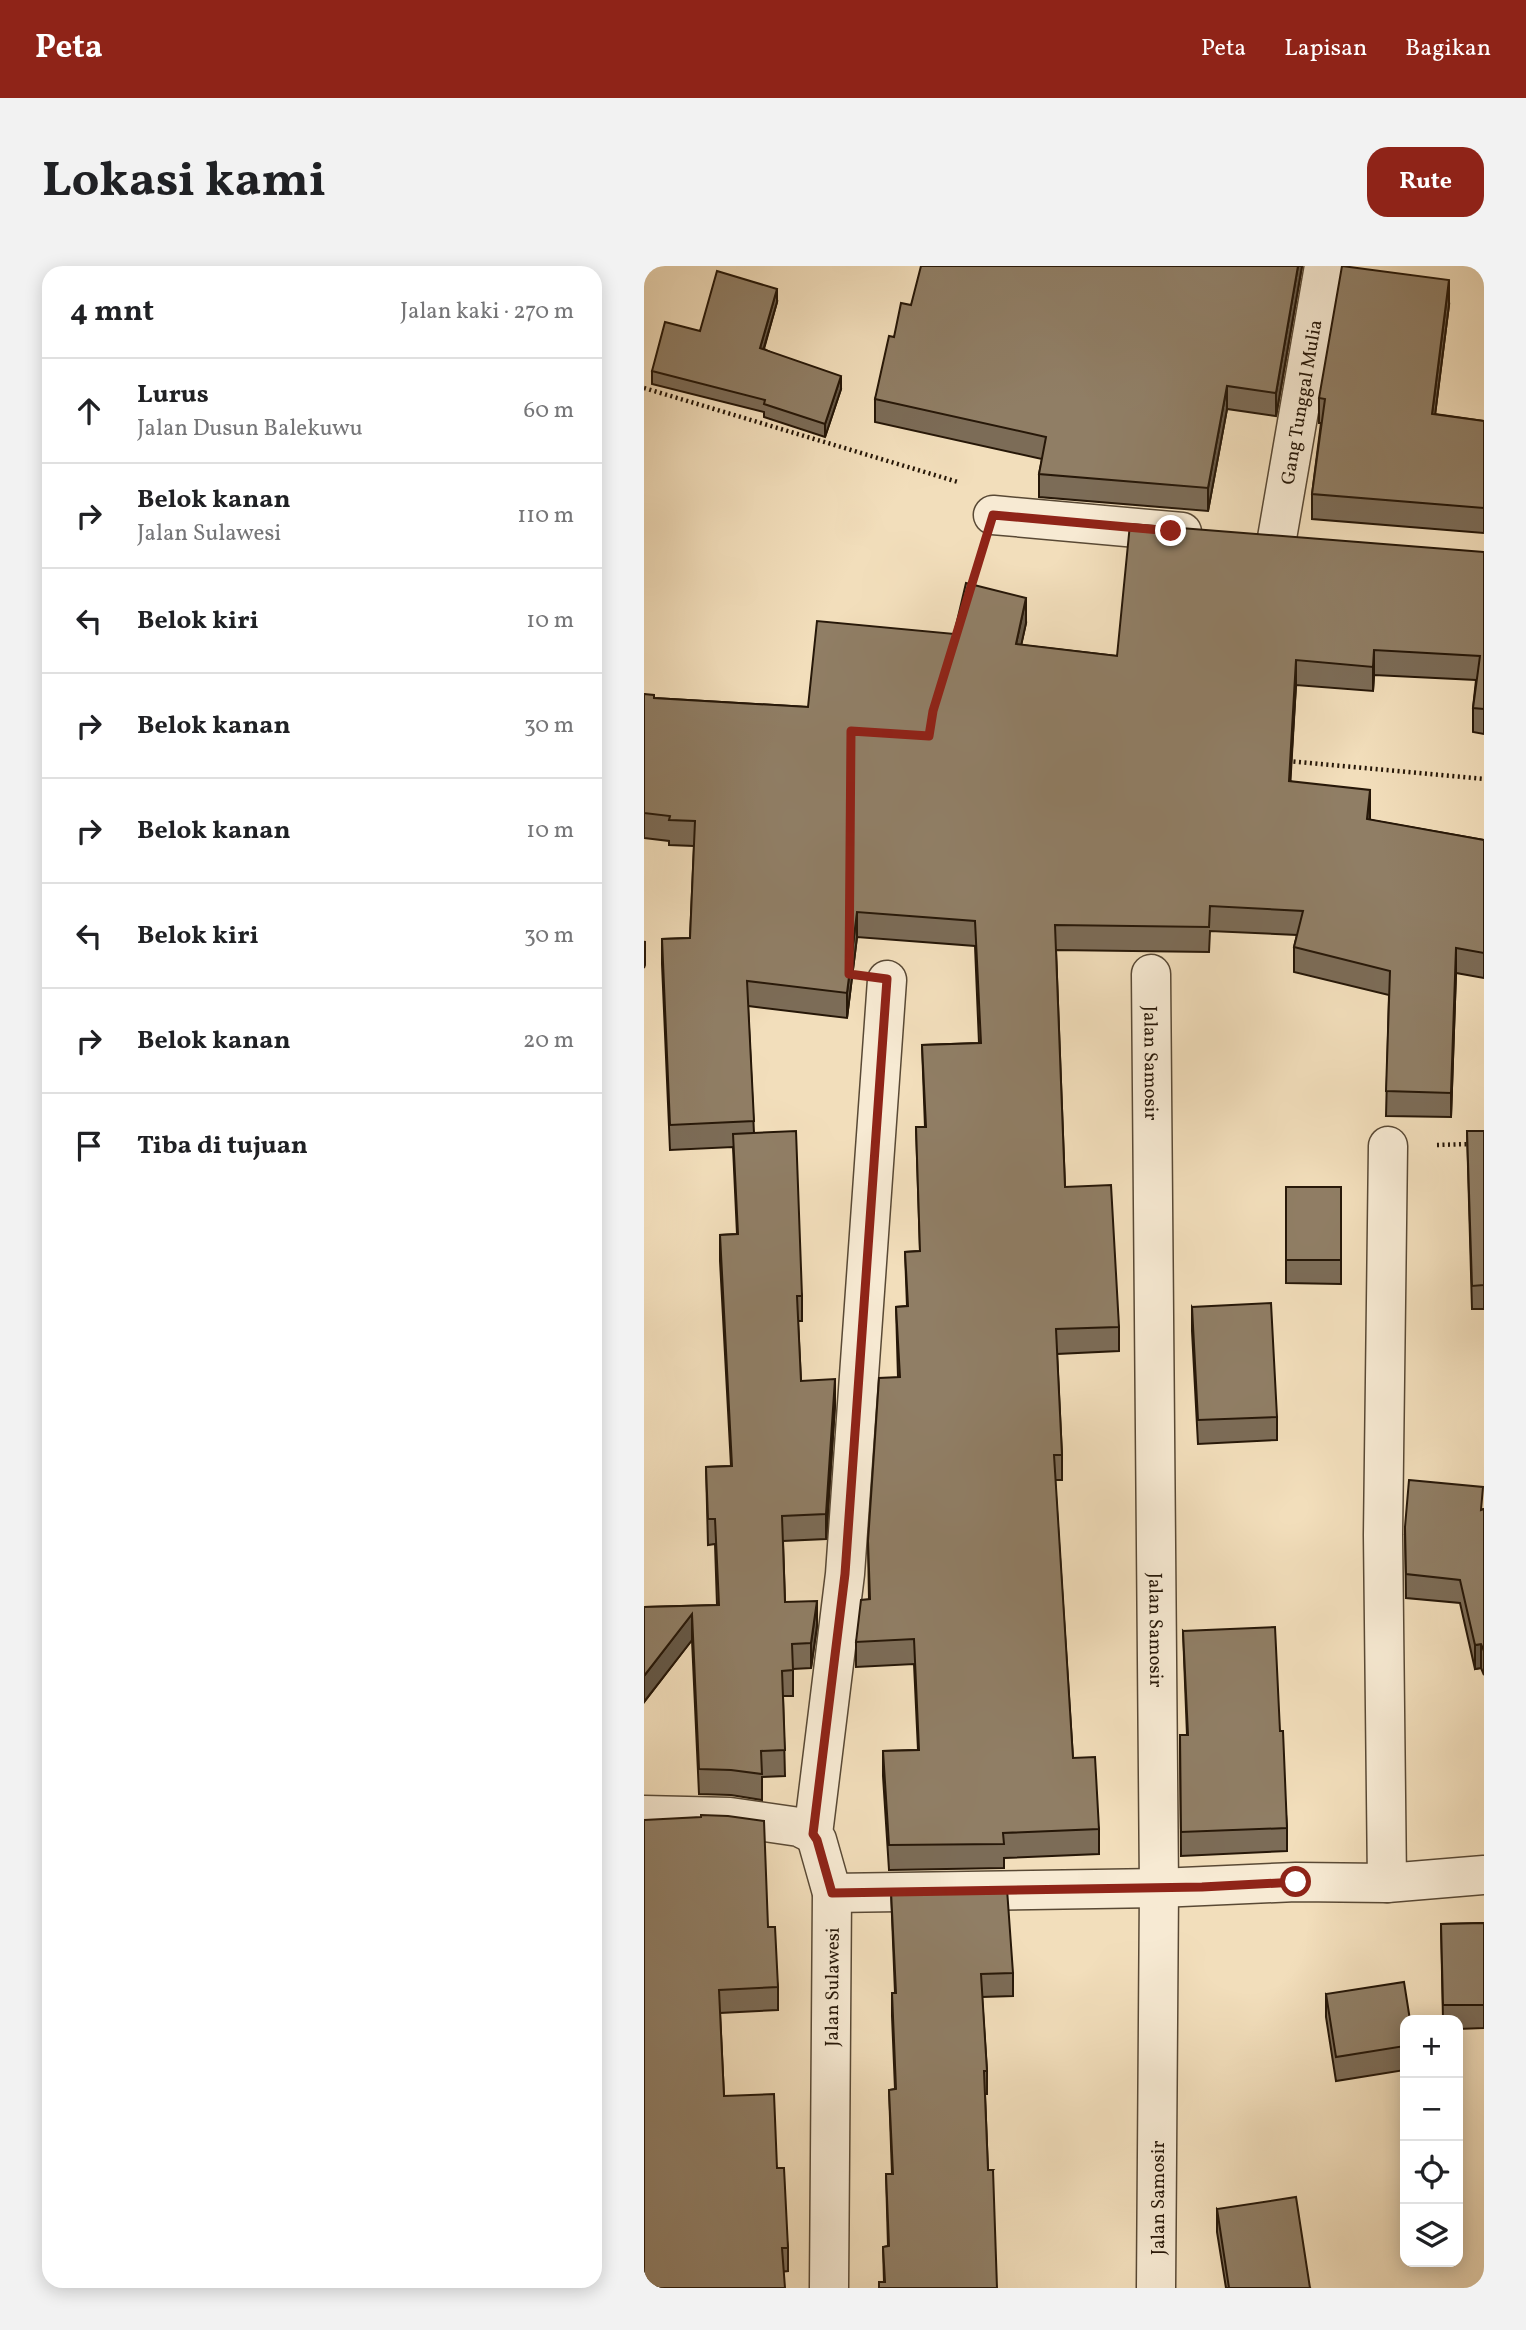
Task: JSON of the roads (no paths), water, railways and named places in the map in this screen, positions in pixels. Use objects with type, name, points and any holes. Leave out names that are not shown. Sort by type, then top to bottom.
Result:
[{"type":"street","name":"Gang Tunggal Mulia","points":[[1277,538],[1324,266]]},
{"type":"street","points":[[993,515],[1318,541]]},
{"type":"street","name":"Jalan Samosir","points":[[1151,974],[1159,1888],[1156,2288]]},
{"type":"street","name":"Jalan Sulawesi","points":[[829,2288],[832,1893],[813,1834],[845,1574],[887,979]]},
{"type":"street","points":[[1387,1883],[1382,1535],[1388,1146]]},
{"type":"street","points":[[644,1815],[730,1817],[799,1827],[813,1834]]},
{"type":"street","points":[[832,1893],[1159,1888],[1296,1882],[1387,1883],[1484,1875]]}]
